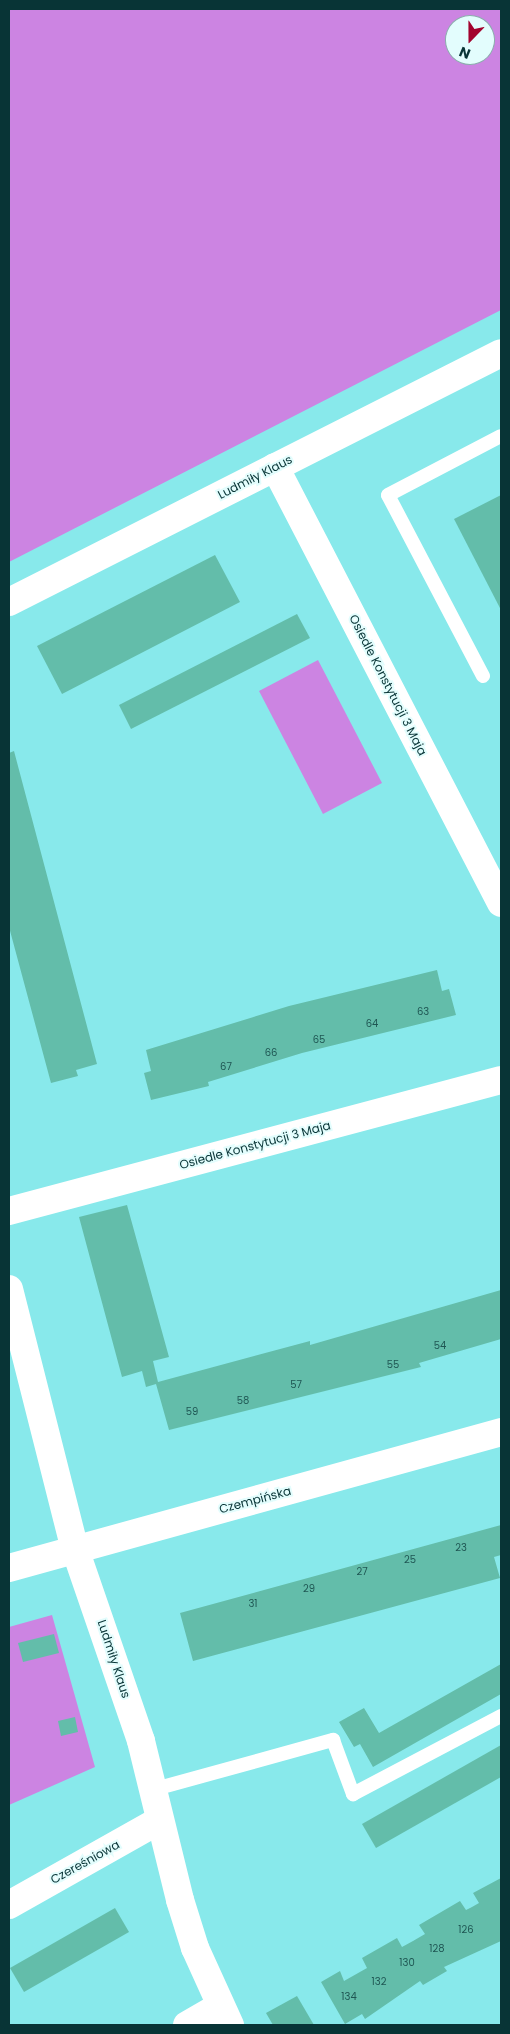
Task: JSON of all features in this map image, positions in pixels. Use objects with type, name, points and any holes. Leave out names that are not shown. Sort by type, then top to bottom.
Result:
[{"type":"street","name":"Ludmiły Klaus","points":[[9,602],[501,353]]},
{"type":"street","name":"Osiedle Konstytucji 3 Maja","points":[[275,467],[501,903]]},
{"type":"street","name":"Osiedle Konstytucji 3 Maja","points":[[9,1211],[501,1080]]},
{"type":"street","name":"Ludmiły Klaus","points":[[9,1289],[75,1549],[109,1640],[154,1789],[160,1820],[195,1948],[225,2016]]},
{"type":"street","name":"Czempińska","points":[[9,1568],[501,1432]]},
{"type":"street","name":"Czereśniowa","points":[[9,1905],[160,1820]]},
{"type":"street","points":[[187,2025],[225,2016]]},
{"type":"lane","points":[[483,676],[388,495],[501,436]]},
{"type":"lane","points":[[154,1789],[332,1740],[353,1794],[501,1716]]},
{"type":"shaded area","points":[[9,9],[501,9],[501,310],[9,562]]},
{"type":"shaded area","points":[[318,660],[382,783],[323,814],[259,691]]},
{"type":"shaded area","points":[[52,1615],[95,1767],[9,1805],[9,1627]]},
{"type":"building","points":[[501,495],[501,610],[454,519]]},
{"type":"building","points":[[215,555],[240,602],[62,694],[37,646]]},
{"type":"building","points":[[297,614],[310,638],[131,729],[119,705]]},
{"type":"building","points":[[14,751],[97,1064],[76,1070],[78,1076],[51,1083],[9,927],[9,753]]},
{"type":"building","points":[[437,970],[442,991],[449,989],[456,1015],[302,1053],[208,1082],[209,1086],[151,1100],[144,1073],[151,1071],[146,1050],[289,1006]]},
{"type":"building","points":[[127,1205],[169,1357],[153,1361],[158,1382],[310,1341],[310,1345],[501,1290],[501,1339],[419,1363],[421,1367],[169,1430],[156,1384],[146,1387],[142,1371],[122,1377],[79,1217]]},
{"type":"building","points":[[501,1525],[501,1555],[494,1557],[500,1578],[193,1661],[180,1613]]},
{"type":"building","points":[[54,1634],[59,1653],[23,1662],[18,1643]]},
{"type":"building","points":[[501,1664],[501,1694],[373,1767],[360,1744],[354,1747],[339,1722],[364,1708],[379,1733]]},
{"type":"building","points":[[75,1717],[78,1732],[61,1736],[58,1721]]},
{"type":"building","points":[[501,1745],[501,1777],[376,1848],[362,1824]]},
{"type":"building","points":[[501,1878],[501,1941],[444,1967],[447,1971],[423,1985],[420,1981],[365,2019],[362,2014],[345,2024],[321,1982],[340,1971],[344,1981],[367,1968],[362,1958],[397,1938],[402,1947],[413,1941],[425,1934],[419,1925],[460,1901],[466,1910],[479,1903],[473,1893]]},
{"type":"building","points":[[115,1908],[129,1932],[24,1992],[10,1968]]},
{"type":"building","points":[[297,1996],[314,2025],[273,2025],[266,2013]]}]
